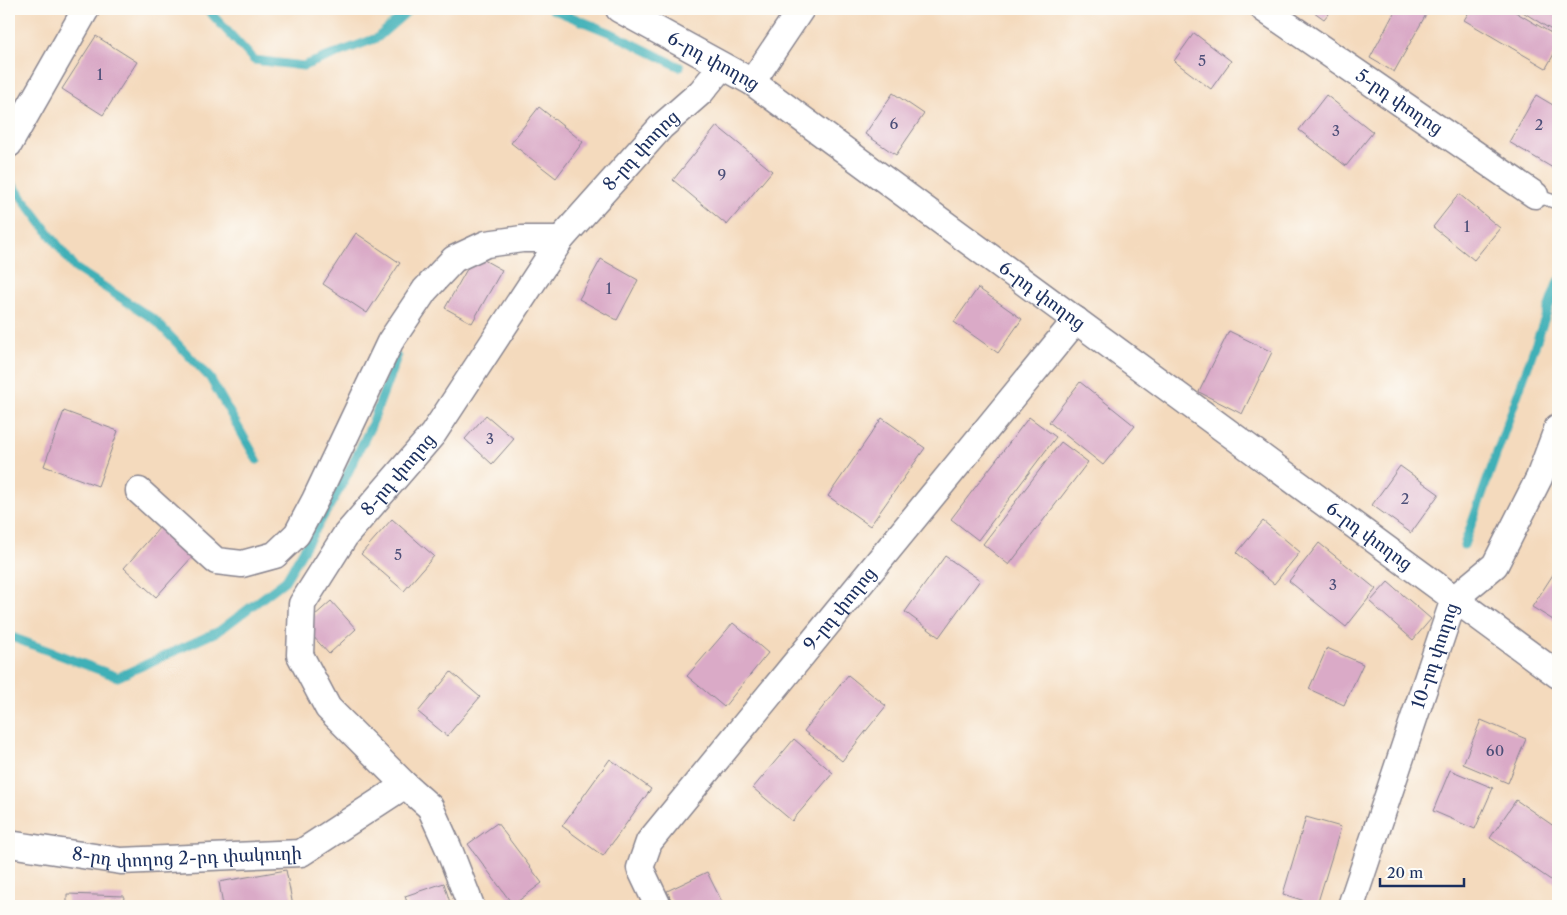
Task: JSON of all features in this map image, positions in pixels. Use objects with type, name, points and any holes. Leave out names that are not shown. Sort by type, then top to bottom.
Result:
[{"type":"street","points":[[9,144],[86,9]]},
{"type":"street","name":"6-րդ փողոց","points":[[619,9],[752,82],[1558,675]]},
{"type":"street","points":[[752,82],[801,9]]},
{"type":"street","name":"5-րդ փողոց","points":[[1264,9],[1547,199]]},
{"type":"street","name":"8-րդ փողոց","points":[[471,906],[430,807],[404,785],[328,708],[300,655],[302,604],[345,536],[433,434],[561,239],[660,127],[701,92],[722,66]]},
{"type":"street","points":[[139,491],[216,561],[242,564],[275,555],[297,534],[390,342],[425,290],[454,259],[486,244],[522,239],[561,239]]},
{"type":"street","name":"9-րդ փողոց","points":[[658,906],[640,868],[648,842],[1076,320]]},
{"type":"street","name":"10-րդ փողոց","points":[[1351,906],[1454,599],[1495,565],[1540,478],[1558,427]]},
{"type":"street","name":"8-րդ փողոց 2-րդ փակուղի","points":[[9,844],[122,861],[301,853],[404,785]]},
{"type":"building","points":[[1310,9],[1332,9],[1324,19]]},
{"type":"building","points":[[1396,9],[1429,9],[1394,72],[1370,58]]},
{"type":"building","points":[[1471,9],[1510,9],[1558,37],[1558,47],[1546,68],[1464,20]]},
{"type":"building","points":[[1518,9],[1558,9],[1558,34]]},
{"type":"building","points":[[1194,33],[1231,61],[1211,89],[1174,61]]},
{"type":"building","points":[[96,36],[137,62],[103,115],[62,89]]},
{"type":"building","points":[[893,93],[924,114],[896,155],[865,134]]},
{"type":"building","points":[[1326,95],[1373,132],[1346,166],[1299,130]]},
{"type":"building","points":[[1536,95],[1558,108],[1558,171],[1509,142]]},
{"type":"building","points":[[539,107],[583,142],[556,178],[511,143]]},
{"type":"building","points":[[717,126],[772,171],[727,225],[673,180]]},
{"type":"building","points":[[1459,194],[1500,228],[1474,260],[1433,227]]},
{"type":"building","points":[[356,233],[400,263],[367,313],[323,284]]},
{"type":"building","points":[[475,255],[502,270],[472,323],[445,308]]},
{"type":"building","points":[[601,259],[638,280],[617,320],[579,299]]},
{"type":"building","points":[[978,288],[1022,319],[998,353],[954,322]]},
{"type":"building","points":[[1229,331],[1272,352],[1242,414],[1199,392]]},
{"type":"building","points":[[1080,382],[1135,426],[1103,465],[1049,422]]},
{"type":"building","points":[[64,411],[118,431],[98,486],[44,466]]},
{"type":"building","points":[[486,415],[514,439],[492,464],[465,439]]},
{"type":"building","points":[[1029,417],[1056,437],[978,540],[951,519]]},
{"type":"building","points":[[882,418],[925,448],[870,526],[828,496]]},
{"type":"building","points":[[1061,442],[1088,462],[1009,565],[983,544]]},
{"type":"building","points":[[1400,466],[1439,494],[1411,533],[1372,505]]},
{"type":"building","points":[[392,519],[434,556],[404,591],[361,554]]},
{"type":"building","points":[[1263,521],[1300,552],[1274,584],[1237,553]]},
{"type":"building","points":[[160,527],[193,556],[156,597],[124,568]]},
{"type":"building","points":[[1319,543],[1376,589],[1346,627],[1289,581]]},
{"type":"building","points":[[945,556],[980,580],[939,637],[905,612]]},
{"type":"building","points":[[1554,573],[1558,575],[1558,623],[1532,607]]},
{"type":"building","points":[[1388,582],[1431,619],[1413,640],[1370,602]]},
{"type":"building","points":[[331,601],[356,629],[329,654],[311,634],[313,617]]},
{"type":"building","points":[[733,623],[768,653],[724,707],[687,676]]},
{"type":"building","points":[[1327,648],[1363,664],[1344,705],[1309,689]]},
{"type":"building","points":[[451,672],[480,697],[447,736],[418,712]]},
{"type":"building","points":[[848,675],[886,706],[842,761],[804,731]]},
{"type":"building","points":[[1481,720],[1526,739],[1508,783],[1463,764]]},
{"type":"building","points":[[794,739],[833,773],[792,821],[753,788]]},
{"type":"building","points":[[610,759],[651,789],[603,856],[562,826]]},
{"type":"building","points":[[1450,770],[1493,788],[1475,829],[1433,811]]},
{"type":"building","points":[[1516,800],[1558,829],[1558,885],[1490,838]]},
{"type":"building","points":[[1306,817],[1341,827],[1317,905],[1283,894]]},
{"type":"building","points":[[497,823],[542,883],[513,905],[468,844]]},
{"type":"building","points":[[286,870],[293,906],[223,906],[219,882]]},
{"type":"building","points":[[707,872],[724,906],[674,906],[667,891]]},
{"type":"building","points":[[444,883],[451,906],[408,906],[405,896]]},
{"type":"building","points":[[67,894],[124,896],[123,906],[67,906]]},
{"type":"waterway","points":[[207,9],[254,60],[303,66],[377,38],[410,9]]},
{"type":"waterway","points":[[552,9],[611,33],[680,67]]},
{"type":"waterway","points":[[12,184],[75,268],[155,320],[210,378],[257,460]]},
{"type":"waterway","points":[[1464,545],[1558,281]]},
{"type":"waterway","points":[[9,636],[118,677],[219,631],[285,581],[341,487],[371,426],[397,357]]}]
